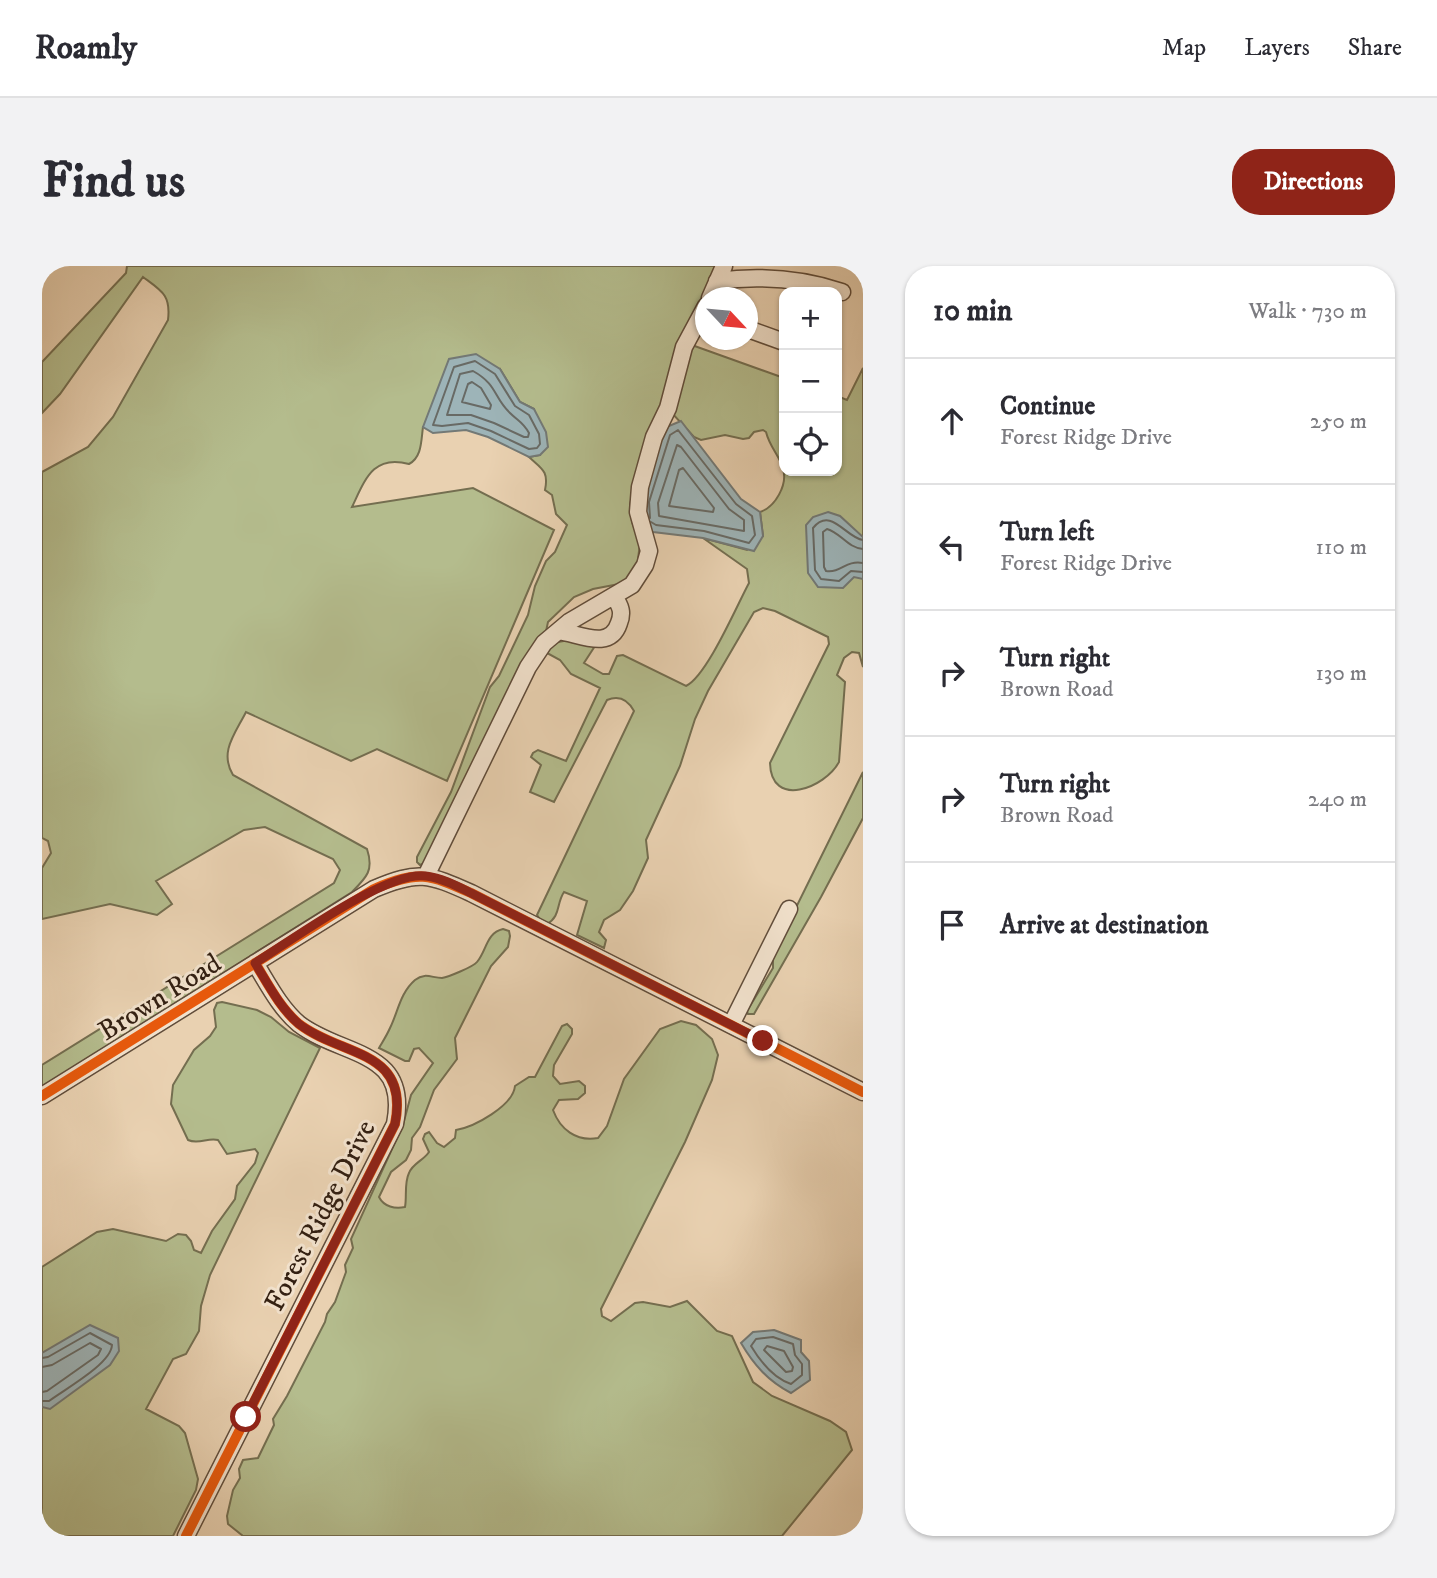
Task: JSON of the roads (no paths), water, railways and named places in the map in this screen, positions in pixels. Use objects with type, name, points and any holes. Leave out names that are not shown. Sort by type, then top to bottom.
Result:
[{"type":"street","points":[[715,287],[724,266]]},
{"type":"street","points":[[717,281],[742,278],[793,279],[823,287]]},
{"type":"street","points":[[758,333],[779,340]]},
{"type":"street","points":[[426,876],[528,667],[544,643],[632,585],[645,565],[649,551],[638,512],[640,487],[654,438],[668,408],[684,347],[695,335]]},
{"type":"street","points":[[559,631],[595,640],[610,637],[621,620],[620,605],[614,597]]},
{"type":"street","name":"Brown Road","points":[[42,1096],[374,889],[410,876],[426,876],[471,893],[863,1092]]},
{"type":"street","points":[[731,1025],[789,909]]},
{"type":"street","name":"Forest Ridge Drive","points":[[186,1536],[395,1124],[398,1110],[395,1083],[387,1070],[301,1025],[287,1012],[255,963]]},
{"type":"water","points":[[476,354],[500,369],[520,402],[534,409],[546,432],[548,447],[540,455],[529,457],[488,437],[466,430],[433,433],[423,427],[449,359]]},
{"type":"water","points":[[681,421],[741,499],[760,512],[763,536],[754,551],[703,538],[653,532],[643,525],[642,501],[664,428]]},
{"type":"water","points":[[828,512],[840,516],[863,537],[863,579],[854,577],[843,588],[818,587],[808,573],[806,525],[813,517]]},
{"type":"water","points":[[90,1325],[118,1338],[119,1351],[110,1365],[50,1409],[42,1407],[42,1353]]},
{"type":"water","points":[[774,1330],[801,1340],[801,1352],[809,1361],[810,1380],[791,1393],[762,1372],[741,1343],[753,1332]]}]
